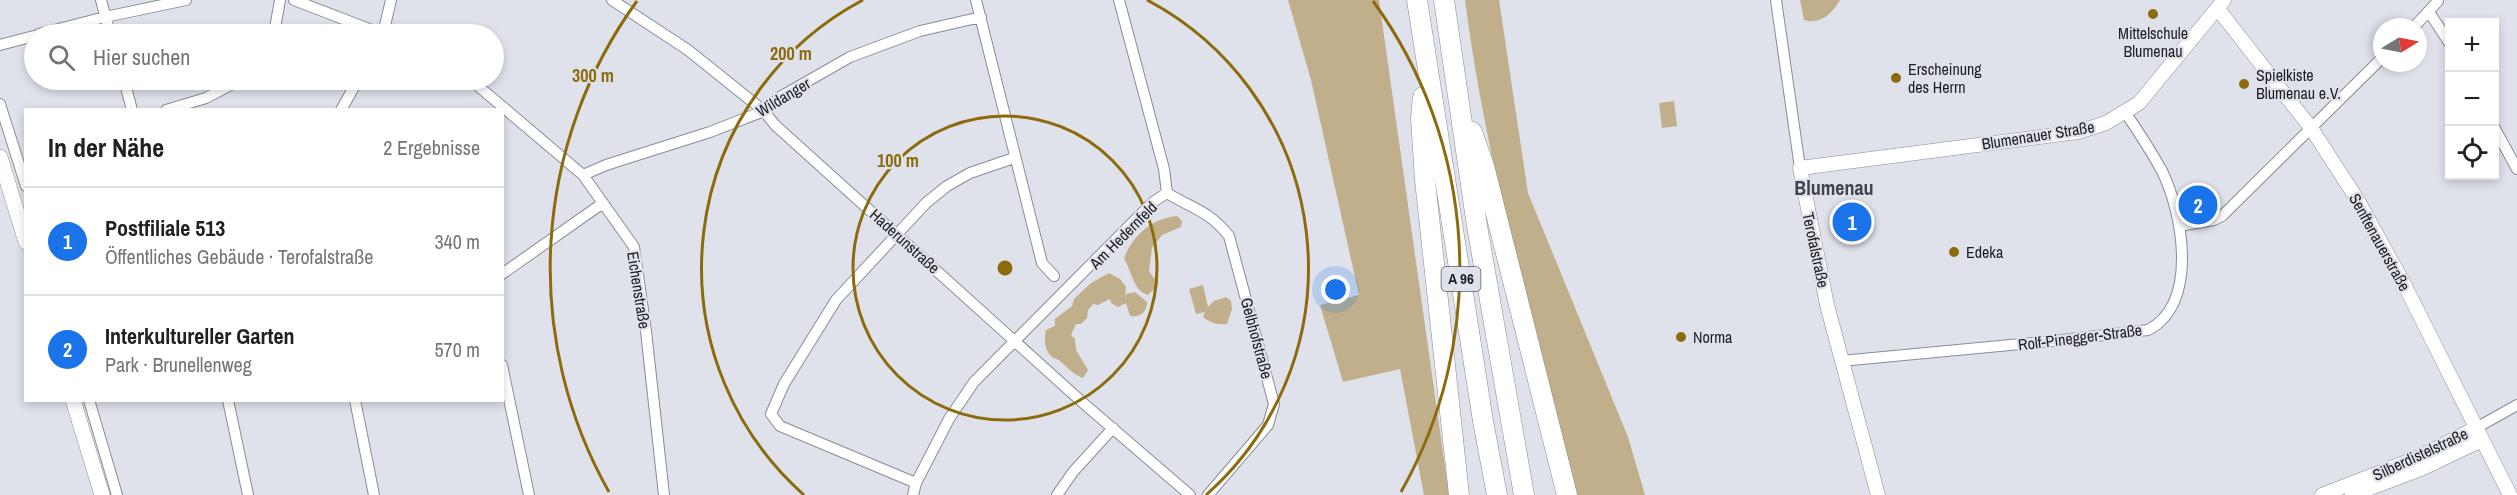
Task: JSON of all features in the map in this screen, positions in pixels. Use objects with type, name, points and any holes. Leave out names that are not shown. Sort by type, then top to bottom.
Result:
[{"type":"highway","name":"A 96","points":[[1417,0],[1483,421],[1497,495]]},
{"type":"highway","name":"A 96","points":[[1444,0],[1477,226],[1524,495]]},
{"type":"highway","points":[[1426,62],[1422,118],[1425,180],[1459,495]]},
{"type":"highway","points":[[1458,91],[1484,166],[1567,495]]},
{"type":"main road","points":[[0,158],[24,236]]},
{"type":"main road","points":[[74,402],[102,495]]},
{"type":"street","points":[[101,0],[107,24]]},
{"type":"street","points":[[78,24],[186,0]]},
{"type":"street","points":[[276,24],[280,0]]},
{"type":"street","points":[[294,0],[356,24]]},
{"type":"street","points":[[385,24],[391,0]]},
{"type":"street","name":"Haderunstraße","points":[[612,0],[688,50],[764,111],[775,125],[1014,341],[1190,495]]},
{"type":"street","points":[[976,0],[1042,263],[1054,276]]},
{"type":"street","name":"Am Hedernfeld","points":[[913,495],[916,483],[950,419],[968,391],[1014,341],[1105,253],[1153,202],[1167,193],[1166,179],[1119,0]]},
{"type":"street","name":"Terofalstraße","points":[[1776,0],[1800,168],[1822,282],[1878,495]]},
{"type":"street","points":[[2423,18],[2438,1]]},
{"type":"street","name":"Blumenauer Straße","points":[[1800,168],[2078,132],[2100,125],[2125,112],[2145,96],[2219,3]]},
{"type":"street","name":"Senftenauerstraße","points":[[2219,3],[2311,128],[2357,199],[2481,431],[2510,495]]},
{"type":"street","points":[[2429,12],[2445,36]]},
{"type":"street","name":"Wildanger","points":[[583,175],[764,111],[780,97],[850,57],[920,31],[981,17]]},
{"type":"street","points":[[0,45],[24,39]]},
{"type":"street","points":[[2179,226],[2214,220],[2222,216],[2373,67]]},
{"type":"street","points":[[126,90],[131,108]]},
{"type":"street","points":[[173,108],[206,98],[221,90]]},
{"type":"street","points":[[341,108],[352,90]]},
{"type":"street","name":"Eichenstraße","points":[[483,90],[583,175],[634,247],[664,495]]},
{"type":"street","points":[[0,104],[24,180]]},
{"type":"street","name":"Rolf-Pinegger-Straße","points":[[1841,360],[2053,341],[2148,330],[2162,323],[2174,305],[2181,285],[2179,226],[2162,171],[2125,112]]},
{"type":"street","points":[[2499,136],[2517,169]]},
{"type":"street","points":[[916,483],[780,426],[771,414],[784,384],[836,300],[926,203],[947,186],[970,173],[1014,158]]},
{"type":"street","name":"Gelbhofstraße","points":[[1167,193],[1181,202],[1201,209],[1219,223],[1229,236],[1274,404],[1268,425],[1208,495]]},
{"type":"street","points":[[504,273],[603,203]]},
{"type":"street","points":[[504,375],[529,495]]},
{"type":"street","points":[[90,402],[117,495]]},
{"type":"street","points":[[228,402],[248,495]]},
{"type":"street","points":[[355,402],[374,495]]},
{"type":"street","name":"Silberdistelstraße","points":[[2352,495],[2421,469],[2517,405]]},
{"type":"street","points":[[1057,495],[1113,428]]},
{"type":"street","name":"Silberdistelstraße","points":[[2322,495],[2419,458],[2481,431]]},
{"type":"shaded area","points":[[1288,0],[1379,0],[1449,495],[1424,495],[1400,369],[1343,382],[1320,305],[1359,295],[1311,80]]},
{"type":"shaded area","points":[[1465,0],[1499,0],[1528,193],[1628,437],[1645,495],[1575,495],[1498,186],[1474,62]]},
{"type":"shaded area","points":[[1800,0],[1840,0],[1825,17],[1810,21],[1804,20]]},
{"type":"shaded area","points":[[1674,101],[1677,126],[1662,128],[1659,103]]},
{"type":"shaded area","points":[[1177,216],[1182,221],[1181,227],[1162,235],[1152,248],[1149,271],[1156,281],[1155,288],[1148,295],[1143,293],[1136,285],[1124,259],[1132,243],[1151,224]]},
{"type":"shaded area","points":[[1109,273],[1120,279],[1126,287],[1125,299],[1126,294],[1135,292],[1147,302],[1147,306],[1142,314],[1130,316],[1126,303],[1118,307],[1111,303],[1110,299],[1098,305],[1093,304],[1088,310],[1087,318],[1081,324],[1076,324],[1071,335],[1075,339],[1076,350],[1088,370],[1083,378],[1049,354],[1045,344],[1046,330],[1055,326],[1055,319],[1072,306],[1074,299],[1091,283]]},
{"type":"shaded area","points":[[1203,285],[1208,307],[1214,301],[1226,297],[1231,301],[1232,309],[1227,324],[1209,321],[1203,317],[1205,312],[1196,314],[1189,289]]},
{"type":"place","name":"Mittelschule Blumenau","points":[[2153,14]]},
{"type":"place","name":"Erscheinung des Herrn","points":[[1896,78]]},
{"type":"place","name":"Spielkiste Blumenau e.V.","points":[[2244,84]]},
{"type":"place","name":"Interkultureller Garten","points":[[2198,205]]},
{"type":"place","name":"Postfiliale 513","points":[[1852,222]]},
{"type":"place","name":"Edeka","points":[[1954,252]]},
{"type":"place","name":"Norma","points":[[1681,337]]},
{"type":"district","name":"Blumenau","points":[[1834,188]]}]
